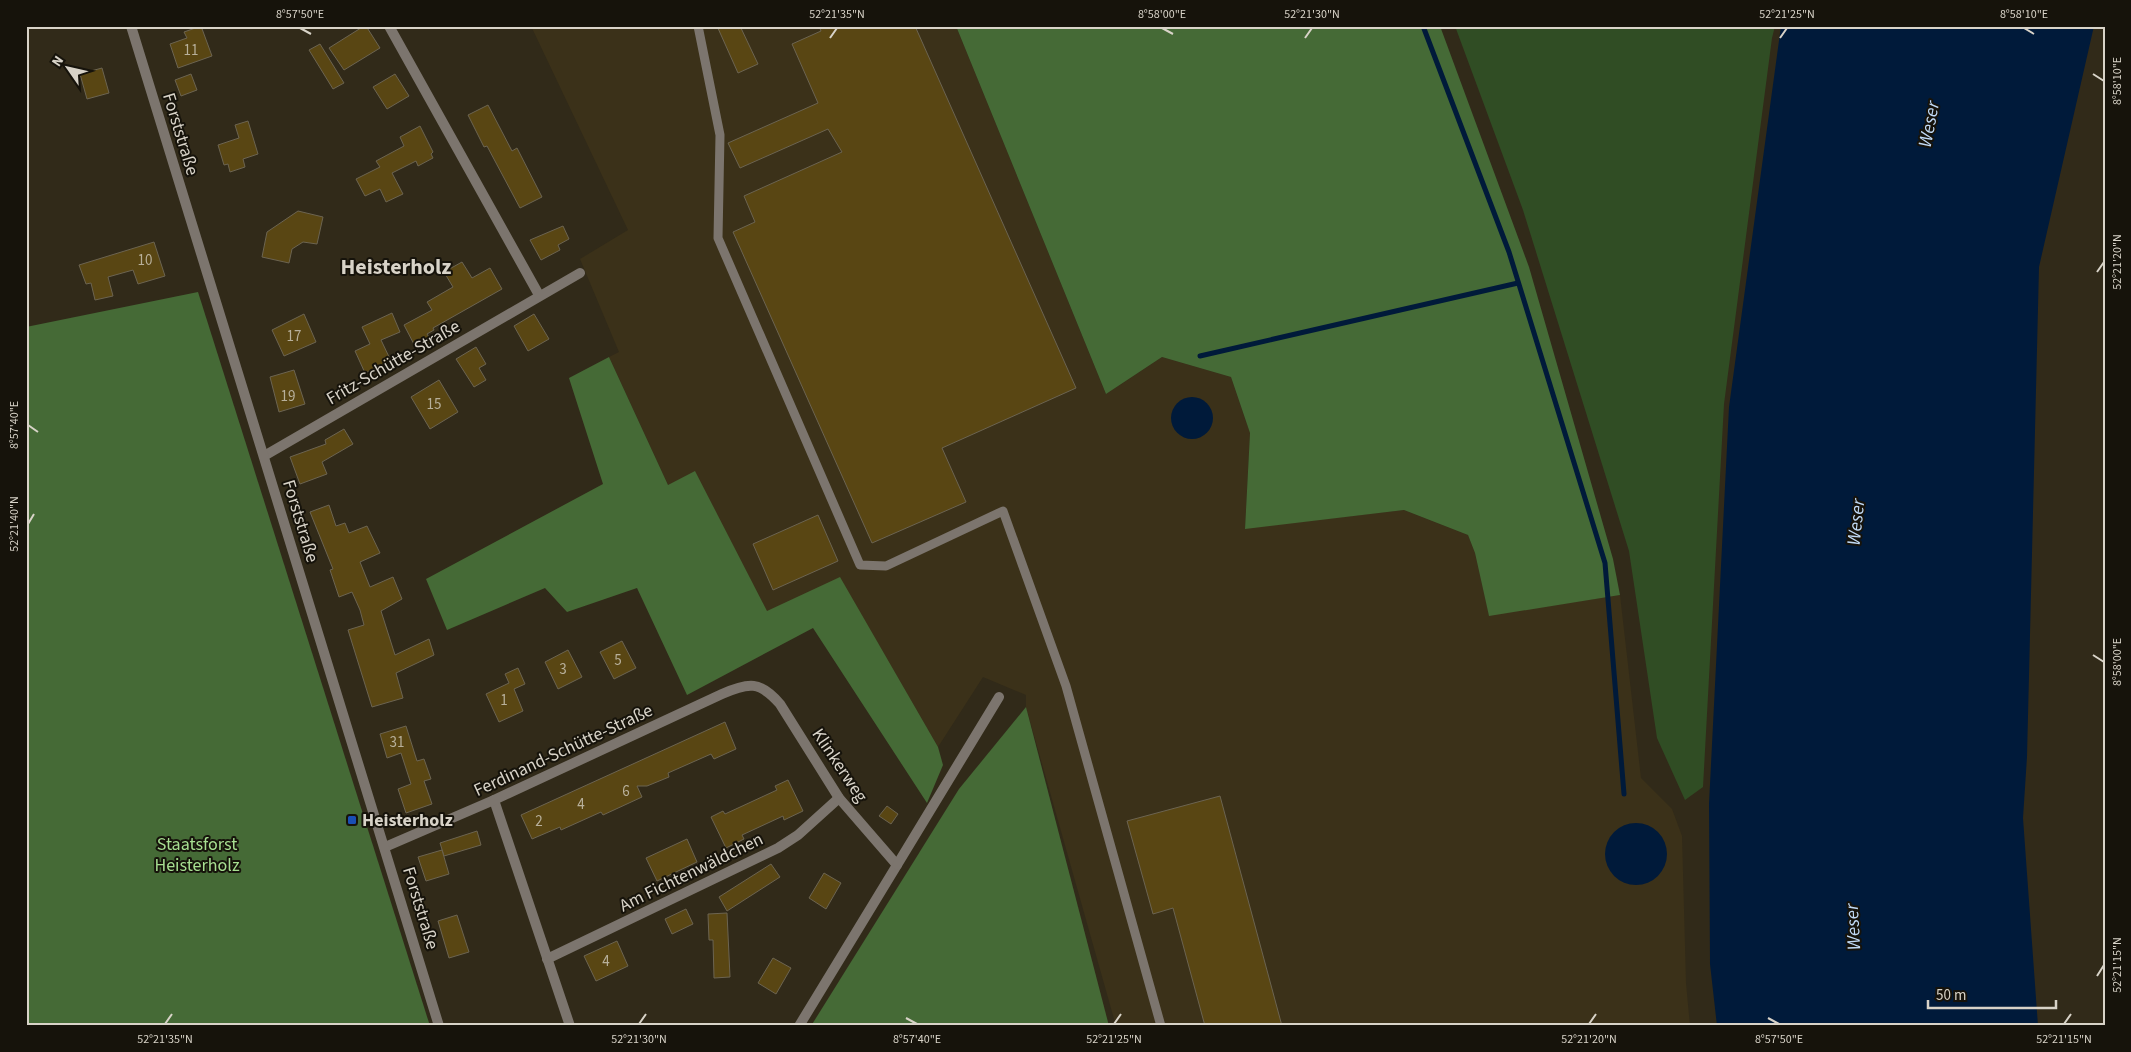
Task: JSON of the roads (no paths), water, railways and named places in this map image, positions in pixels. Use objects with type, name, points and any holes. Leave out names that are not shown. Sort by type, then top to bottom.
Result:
[{"type":"street","name":"Forststraße","points":[[131,26],[439,1026]]},
{"type":"street","points":[[389,26],[539,295]]},
{"type":"street","name":"Fritz-Schütte-Straße","points":[[264,456],[539,295],[580,273]]},
{"type":"street","name":"Ferdinand-Schütte-Straße","points":[[385,847],[494,800],[737,687],[755,684]]},
{"type":"street","name":"Klinkerweg","points":[[755,684],[769,692],[780,704],[839,798],[898,865]]},
{"type":"street","points":[[799,1026],[999,697]]},
{"type":"street","name":"Am Fichtenwäldchen","points":[[547,959],[778,848],[798,835],[839,798]]},
{"type":"street","points":[[494,800],[570,1026]]},
{"type":"lane","points":[[698,26],[720,135],[718,238],[860,565],[886,566],[1003,511],[1066,686],[1161,1026]]},
{"type":"water","name":"Weser","points":[[1781,26],[2094,26],[2039,267],[2027,757],[2023,818],[2038,1026],[1717,1026],[1710,964],[1709,804],[1729,407]]},
{"type":"water","points":[[1192,397],[1207,403],[1213,418],[1207,433],[1192,439],[1177,433],[1171,418],[1177,403]]},
{"type":"water","points":[[1636,823],[1653,828],[1658,832],[1662,837],[1667,854],[1662,871],[1658,876],[1653,880],[1636,885],[1619,880],[1614,876],[1610,871],[1605,854],[1610,837],[1614,832],[1619,828]]},
{"type":"waterway","points":[[1423,26],[1509,252],[1605,563],[1624,794]]},
{"type":"waterway","points":[[1200,356],[1518,283]]},
{"type":"place","name":"Heisterholz","points":[[352,820]]},
{"type":"district","name":"Heisterholz","points":[[396,266]]},
{"type":"park label","name":"Staatsforst Heisterholz","points":[[197,854]]}]
